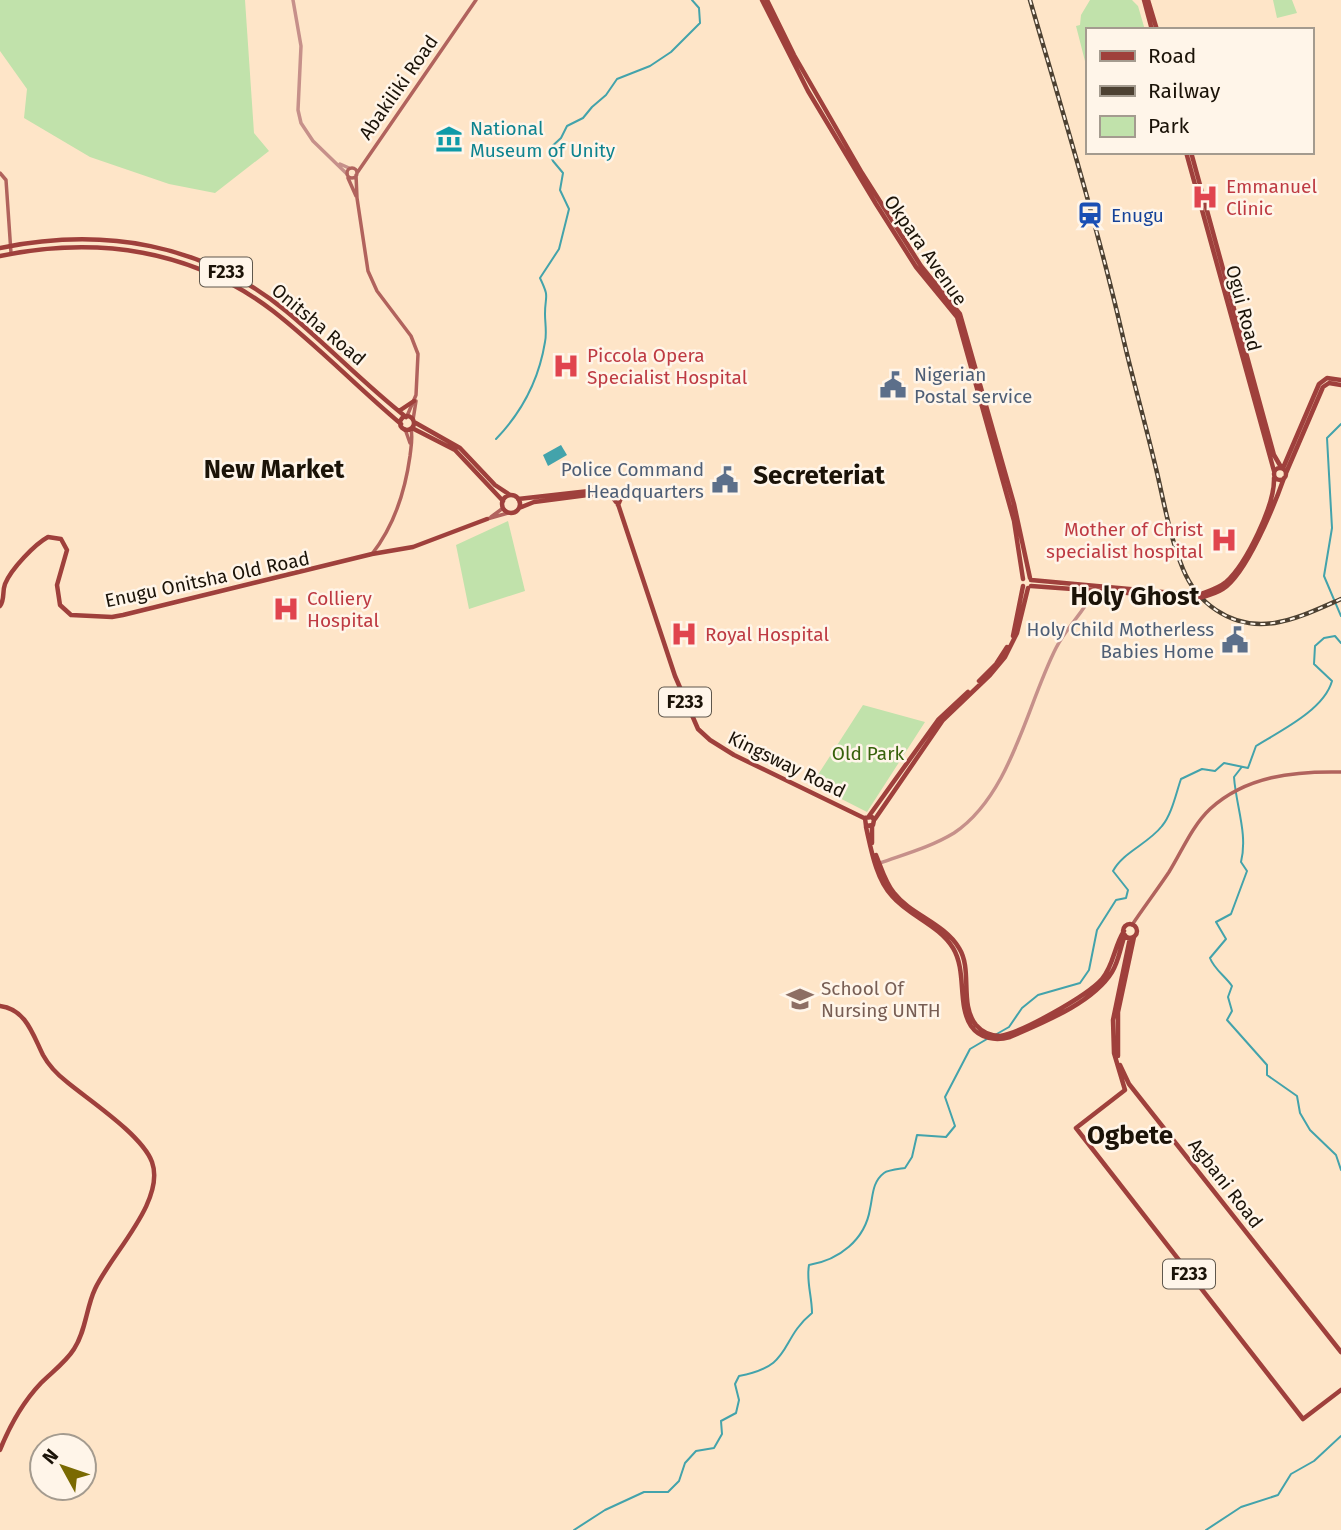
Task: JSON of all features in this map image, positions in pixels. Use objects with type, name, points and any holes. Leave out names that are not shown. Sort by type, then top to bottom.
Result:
[{"type":"main road","name":"Abakiliki Road","points":[[368,155],[476,0]]},
{"type":"main road","name":"Okpara Avenue","points":[[765,0],[862,173],[921,266],[960,314],[1018,527],[1028,583],[1017,633],[1001,660],[943,720],[874,820],[867,822]]},
{"type":"main road","points":[[1146,0],[1153,28]]},
{"type":"main road","name":"Ogui Road","points":[[1189,154],[1274,455],[1283,471]]},
{"type":"main road","name":"Ogui Road","points":[[1189,154],[1274,474]]},
{"type":"main road","points":[[347,175],[351,168],[368,155]]},
{"type":"main road","points":[[347,175],[354,177],[368,155]]},
{"type":"main road","points":[[351,168],[356,174],[357,198],[370,277],[382,299],[408,331],[417,348],[419,371],[403,494],[380,544],[372,555]]},
{"type":"main road","points":[[0,173],[6,180],[11,253]]},
{"type":"main road","points":[[347,175],[357,198]]},
{"type":"main road","name":"Onitsha Road","points":[[0,248],[75,238],[101,239],[151,246],[210,265],[272,300],[406,417]]},
{"type":"main road","name":"Onitsha Road","points":[[0,256],[68,246],[110,247],[172,259],[203,271],[267,307],[401,424]]},
{"type":"main road","points":[[267,307],[272,300]]},
{"type":"main road","points":[[1028,583],[1094,591],[1199,596],[1225,588],[1243,566],[1321,382],[1330,377],[1341,382]]},
{"type":"main road","points":[[399,411],[415,400]]},
{"type":"main road","points":[[401,424],[415,400]]},
{"type":"main road","name":"F233","points":[[406,417],[411,426],[455,450],[503,501]]},
{"type":"main road","name":"F233","points":[[401,424],[460,448],[501,491],[518,499]]},
{"type":"main road","points":[[1274,474],[1283,471]]},
{"type":"main road","points":[[1274,474],[1279,480],[1283,471]]},
{"type":"main road","points":[[1028,583],[1199,596],[1220,586],[1238,567],[1272,498],[1274,474]]},
{"type":"main road","points":[[519,508],[518,499],[610,489],[617,496],[617,504]]},
{"type":"main road","points":[[617,504],[624,491]]},
{"type":"main road","points":[[487,519],[514,512],[532,502],[603,493],[611,495],[617,504]]},
{"type":"main road","points":[[508,513],[503,508],[503,501],[510,495]]},
{"type":"main road","name":"Kingsway Road","points":[[617,504],[675,675],[698,729],[734,755],[867,822]]},
{"type":"main road","points":[[487,519],[503,508]]},
{"type":"main road","name":"Enugu Onitsha Old Road","points":[[0,606],[4,602],[4,590],[10,574],[48,537],[61,539],[67,550],[58,580],[57,600],[67,613],[79,616],[123,615],[413,547],[487,519]]},
{"type":"main road","points":[[380,544],[386,552]]},
{"type":"main road","name":"Okpara Avenue","points":[[867,822],[938,720],[1001,660]]},
{"type":"main road","points":[[867,822],[875,861],[889,893],[943,937],[953,949],[961,973],[968,1020],[975,1030],[991,1037],[1015,1031],[1091,990],[1110,967],[1128,935],[1126,926],[1132,925],[1209,810],[1235,792],[1278,775],[1341,772]]},
{"type":"main road","points":[[867,822],[880,863],[896,895],[958,946],[964,958],[972,1018],[979,1028],[991,1037]]},
{"type":"main road","name":"F233","points":[[1132,925],[1137,930],[1128,935],[1113,1020],[1114,1053],[1125,1090],[1076,1128],[1303,1419],[1341,1390]]},
{"type":"main road","name":"Agbani Road","points":[[1128,935],[1116,1024],[1117,1053],[1124,1076],[1341,1352]]},
{"type":"main road","points":[[0,1006],[10,1009],[30,1026],[44,1056],[56,1073],[111,1116],[143,1147],[152,1162],[154,1175],[152,1191],[145,1207],[96,1287],[76,1346],[22,1405],[0,1450]]},
{"type":"street","points":[[293,0],[301,46],[300,119],[308,135],[347,175]]},
{"type":"street","points":[[335,161],[351,168]]},
{"type":"street","points":[[880,863],[936,843],[955,832],[983,807],[1012,753],[1056,648],[1094,591]]},
{"type":"green space","points":[[0,0],[245,0],[254,133],[269,151],[215,193],[169,184],[90,157],[24,118],[27,89],[0,51]]},
{"type":"green space","points":[[1090,0],[1132,0],[1138,6],[1144,28],[1086,28],[1086,65],[1076,26],[1080,25],[1081,15]]},
{"type":"green space","points":[[1273,0],[1292,0],[1297,13],[1277,18]]},
{"type":"green space","points":[[508,521],[525,591],[469,609],[456,545]]},
{"type":"green space","name":"Old Park","points":[[863,705],[925,722],[867,812],[812,784]]},
{"type":"water","points":[[561,445],[567,455],[548,466],[543,455]]},
{"type":"waterway","points":[[496,439],[514,418],[534,382],[546,335],[546,293],[540,278],[559,249],[569,209],[560,190],[563,173],[548,150],[561,138],[567,126],[583,118],[606,95],[617,79],[650,66],[671,52],[700,23],[699,8],[692,0]]},
{"type":"waterway","points":[[1341,424],[1327,438],[1332,528],[1324,576],[1341,616]]},
{"type":"waterway","points":[[995,1035],[1009,1027],[1022,1008],[1038,995],[1080,983],[1089,970],[1097,930],[1116,900],[1126,898],[1128,890],[1113,871],[1123,858],[1162,826],[1171,810],[1181,779],[1202,769],[1215,771],[1224,763],[1248,768],[1256,746],[1300,719],[1327,692],[1332,681],[1314,664],[1315,646],[1324,638],[1335,636],[1341,643]]},
{"type":"waterway","points":[[1241,768],[1234,777],[1243,841],[1241,862],[1247,871],[1231,914],[1216,922],[1226,939],[1210,958],[1232,986],[1228,997],[1232,1011],[1227,1020],[1267,1065],[1267,1075],[1297,1096],[1300,1113],[1310,1130],[1336,1155],[1341,1170]]},
{"type":"waterway","points":[[574,1530],[605,1510],[644,1492],[668,1492],[679,1481],[685,1463],[696,1451],[714,1448],[722,1434],[721,1421],[736,1413],[739,1400],[735,1384],[739,1376],[769,1366],[783,1351],[801,1323],[812,1313],[809,1265],[840,1253],[856,1239],[867,1220],[877,1181],[886,1172],[905,1168],[912,1157],[917,1135],[946,1137],[955,1126],[945,1097],[970,1049],[987,1039]]},
{"type":"waterway","points":[[1206,1530],[1241,1507],[1278,1495],[1291,1474],[1314,1461],[1341,1436]]},
{"type":"railway","points":[[1030,0],[1090,207],[1169,524],[1186,575],[1196,592],[1216,610],[1232,619],[1248,623],[1264,624],[1295,618],[1341,599]]},
{"type":"place","name":"National Museum of Unity","points":[[449,139]]},
{"type":"place","name":"Emmanuel Clinic","points":[[1205,197]]},
{"type":"place","name":"Enugu","points":[[1090,215]]},
{"type":"place","name":"Piccola Opera Specialist Hospital","points":[[566,366]]},
{"type":"place","name":"Nigerian Postal service","points":[[893,385]]},
{"type":"place","name":"Police Command Headquarters","points":[[725,480]]},
{"type":"place","name":"Mother of Christ specialist hospital","points":[[1224,540]]},
{"type":"place","name":"Colliery Hospital","points":[[286,609]]},
{"type":"place","name":"Royal Hospital","points":[[684,634]]},
{"type":"place","name":"Holy Child Motherless Babies Home","points":[[1235,640]]},
{"type":"place","name":"School Of Nursing UNTH","points":[[800,999]]},
{"type":"district","name":"New Market","points":[[274,469]]},
{"type":"district","name":"Secreteriat","points":[[819,475]]},
{"type":"district","name":"Holy Ghost","points":[[1135,596]]},
{"type":"district","name":"Ogbete","points":[[1130,1135]]}]
